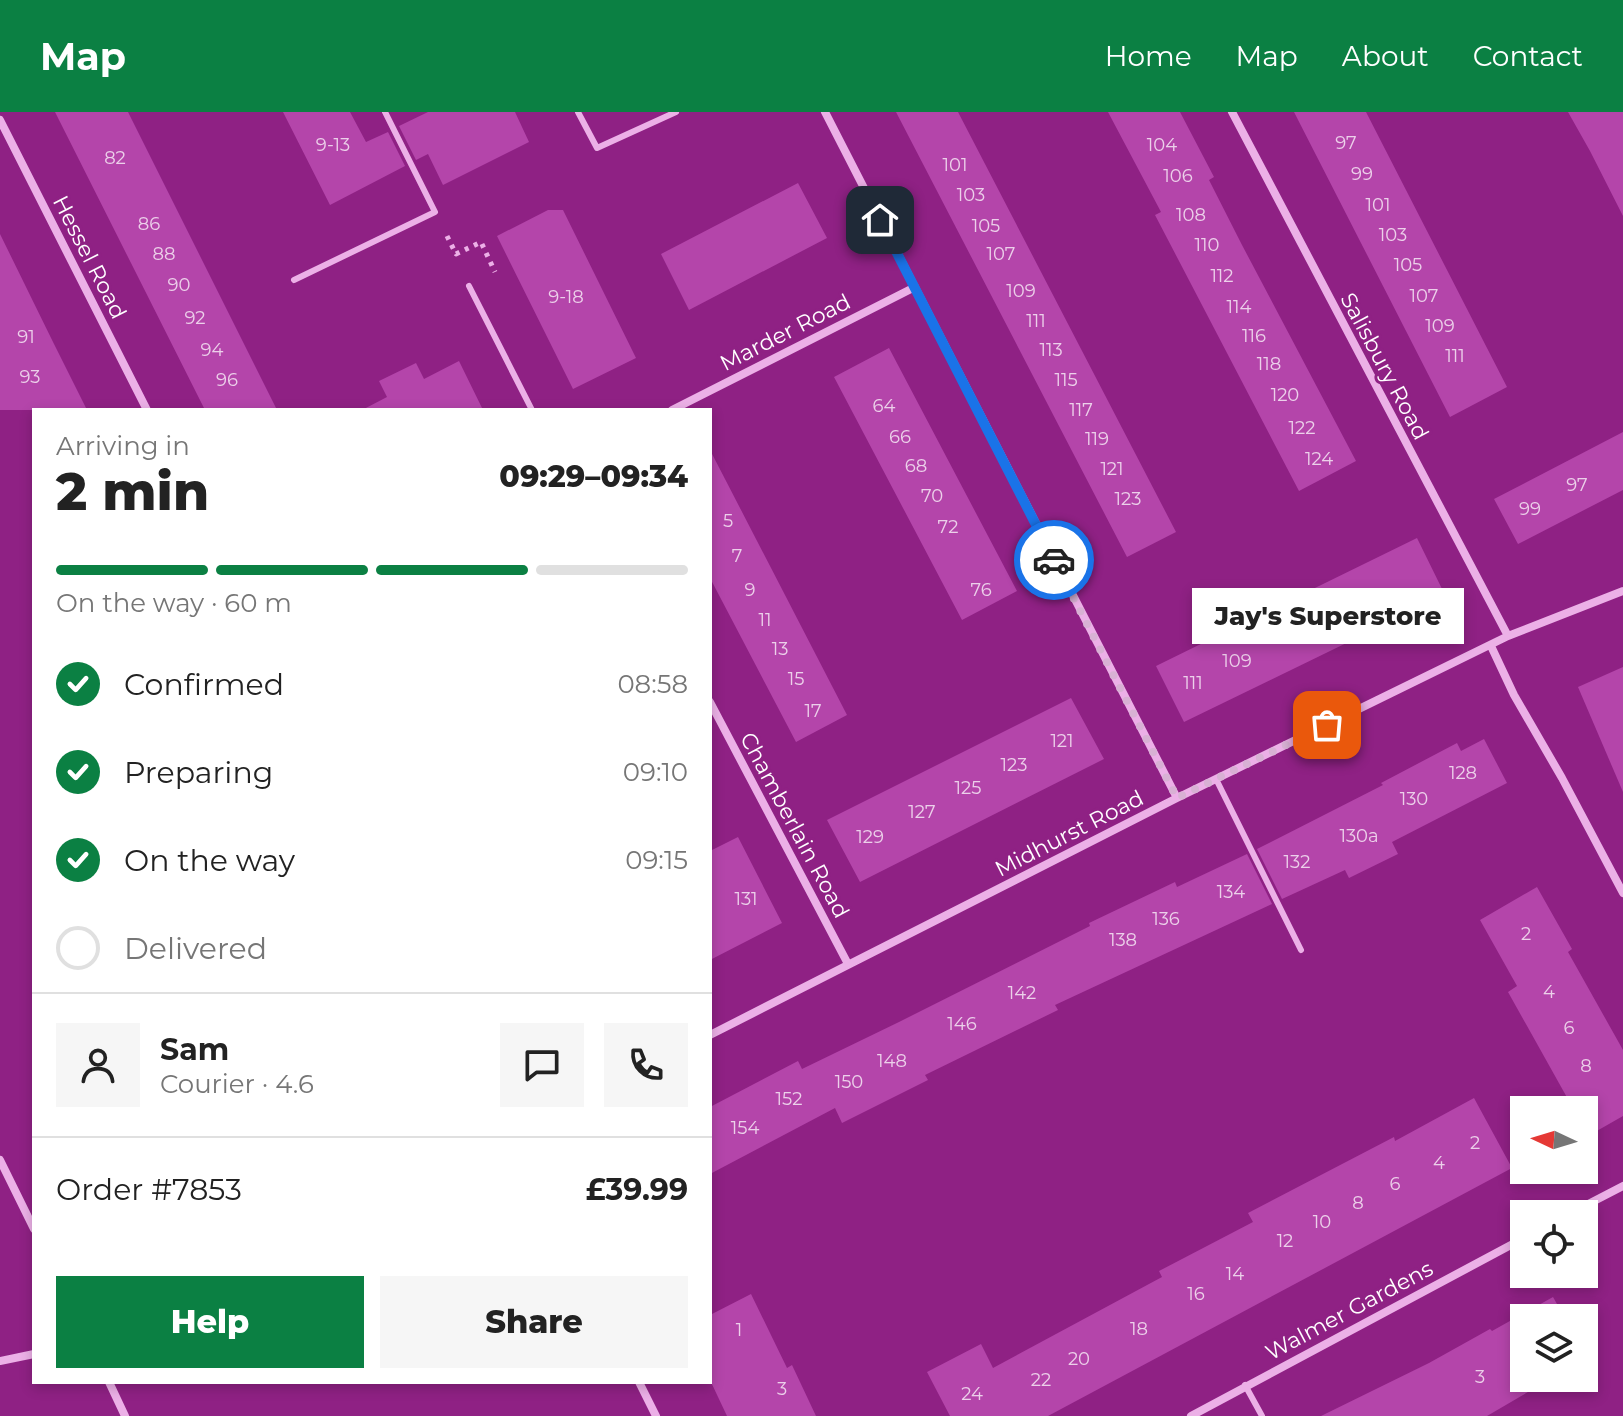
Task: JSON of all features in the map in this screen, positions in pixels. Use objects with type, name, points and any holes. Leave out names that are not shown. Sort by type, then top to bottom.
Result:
[{"type":"street","points":[[825,112],[1177,798]]},
{"type":"street","name":"Salisbury Road","points":[[1232,112],[1508,636]]},
{"type":"street","name":"Hessel Road","points":[[0,120],[146,408]]},
{"type":"street","name":"Marder Road","points":[[676,408],[915,287]]},
{"type":"street","name":"Midhurst Road","points":[[712,1034],[1177,798],[1508,636],[1623,591]]},
{"type":"street","points":[[1491,646],[1514,695],[1623,893]]},
{"type":"street","name":"Chamberlain Road","points":[[712,706],[848,964]]},
{"type":"street","points":[[0,1160],[32,1225]]},
{"type":"street","points":[[1596,1200],[1623,1186]]},
{"type":"street","name":"Walmer Gardens","points":[[1191,1416],[1510,1245]]},
{"type":"street","points":[[0,1361],[32,1354]]},
{"type":"street","points":[[110,1384],[125,1416]]},
{"type":"street","points":[[640,1384],[656,1416]]},
{"type":"lane","points":[[294,280],[435,212],[385,112]]},
{"type":"lane","points":[[578,112],[597,148],[676,112]]},
{"type":"lane","points":[[469,286],[531,408]]},
{"type":"lane","points":[[1216,779],[1301,950]]},
{"type":"lane","points":[[1245,1385],[1262,1416]]},
{"type":"path","points":[[435,212],[456,254],[481,242],[495,272],[469,286]]},
{"type":"building","points":[[55,112],[128,112],[276,408],[204,408]]},
{"type":"building","points":[[283,112],[350,112],[366,142],[388,132],[405,166],[330,205]]},
{"type":"building","points":[[428,112],[515,112],[529,142],[443,185],[428,154],[416,160],[399,126]]},
{"type":"building","points":[[896,112],[958,112],[1176,532],[1127,557]]},
{"type":"building","points":[[1108,112],[1180,112],[1214,177],[1209,180],[1356,461],[1299,491],[1155,215],[1161,212]]},
{"type":"building","points":[[1294,112],[1366,112],[1507,387],[1450,417]]},
{"type":"building","points":[[1568,112],[1623,112],[1623,216],[1590,151]]},
{"type":"building","points":[[798,183],[827,238],[689,310],[661,254]]},
{"type":"building","points":[[548,210],[563,210],[636,358],[573,389],[497,236]]},
{"type":"building","points":[[0,234],[86,408],[0,410]]},
{"type":"building","points":[[889,348],[1017,591],[962,620],[834,377]]},
{"type":"building","points":[[459,361],[482,408],[366,408],[387,397],[379,381],[416,363],[424,379]]},
{"type":"building","points":[[1623,432],[1623,490],[1518,544],[1494,499]]},
{"type":"building","points":[[712,454],[847,715],[796,742],[712,582]]},
{"type":"building","points":[[1417,538],[1445,595],[1184,722],[1156,666]]},
{"type":"building","points":[[1623,667],[1623,792],[1578,687]]},
{"type":"building","points":[[1071,698],[1104,759],[860,882],[827,820]]},
{"type":"building","points":[[1484,739],[1507,783],[1392,842],[1398,854],[1349,878],[1345,870],[1282,899],[1257,849],[1383,785],[1381,783],[1457,743],[1461,751]]},
{"type":"building","points":[[738,837],[782,923],[712,959],[712,850]]},
{"type":"building","points":[[1247,854],[1272,904],[1055,1005],[1058,1010],[925,1075],[928,1080],[842,1123],[835,1108],[712,1173],[712,1106],[798,1061],[802,1069],[1175,882],[1177,887]]},
{"type":"building","points":[[1537,887],[1572,949],[1568,952],[1623,1050],[1623,1116],[1598,1130],[1598,1096],[1566,1096],[1508,992],[1517,986],[1480,920]]},
{"type":"building","points":[[1474,1098],[1510,1169],[1048,1416],[950,1416],[927,1372],[981,1344],[993,1368],[1162,1277],[1159,1271],[1253,1222],[1248,1213],[1394,1137],[1395,1141]]},
{"type":"building","points":[[751,1294],[787,1368],[792,1365],[816,1416],[727,1416],[712,1384],[712,1314]]},
{"type":"building","points":[[1553,1297],[1557,1304],[1540,1304]]},
{"type":"building","points":[[1510,1321],[1510,1392],[1528,1392],[1487,1416],[1321,1416],[1490,1329],[1492,1331]]},
{"type":"way so far","points":[[1054,560],[1177,798],[1327,725]]},
{"type":"place","name":"Jay's Superstore","points":[[1327,725]]},
{"type":"route","points":[[880,220],[1054,560]]}]
